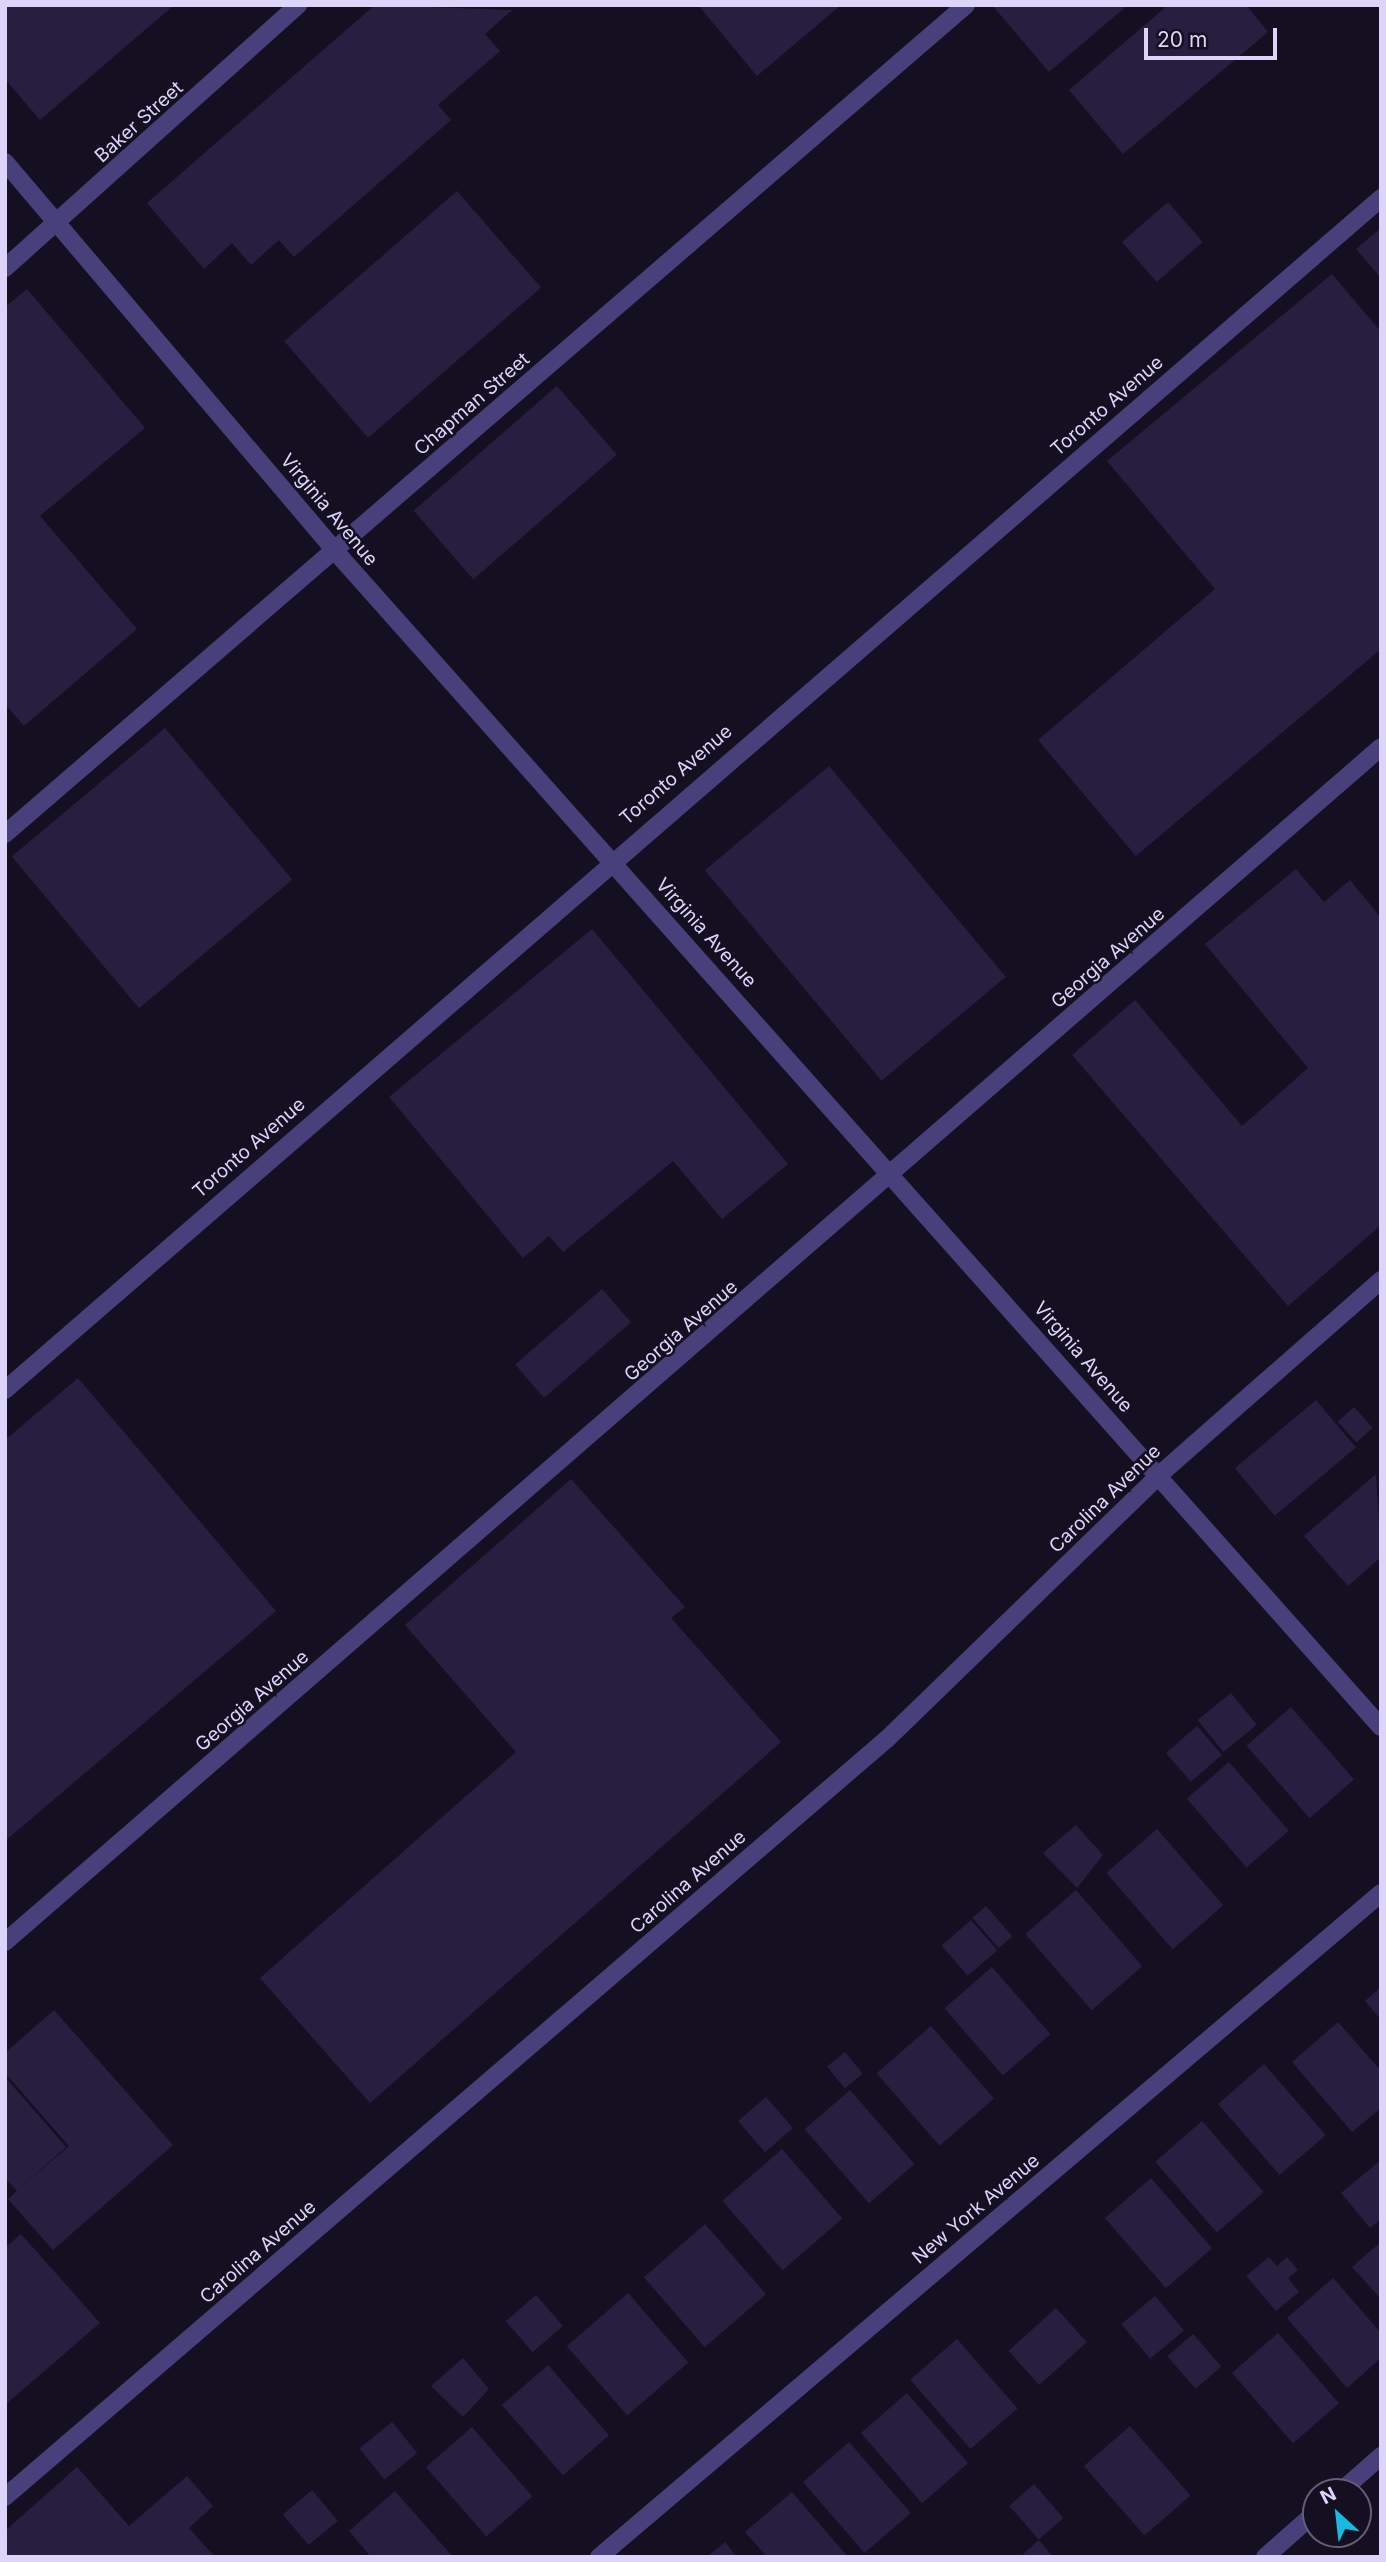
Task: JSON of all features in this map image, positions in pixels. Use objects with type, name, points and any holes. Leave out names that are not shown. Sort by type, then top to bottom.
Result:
[{"type":"street","name":"Baker Street","points":[[5,268],[299,5]]},
{"type":"street","name":"Chapman Street","points":[[5,834],[966,5]]},
{"type":"street","name":"Virginia Avenue","points":[[5,162],[336,549],[895,1174],[1381,1727]]},
{"type":"street","name":"Toronto Avenue","points":[[5,1390],[611,859],[1381,198]]},
{"type":"street","name":"Georgia Avenue","points":[[5,1942],[895,1174],[1381,747]]},
{"type":"street","name":"Carolina Avenue","points":[[5,2497],[887,1739],[1158,1476],[1381,1280]]},
{"type":"street","name":"New York Avenue","points":[[599,2557],[1381,1893]]},
{"type":"street","points":[[1356,2478],[1381,2456]]},
{"type":"street","points":[[1265,2557],[1302,2524]]},
{"type":"building","points":[[5,5],[174,5],[40,120],[5,79]]},
{"type":"building","points":[[375,5],[512,10],[485,34],[500,51],[438,105],[451,120],[294,257],[279,240],[251,265],[232,243],[204,269],[147,203]]},
{"type":"building","points":[[698,5],[841,5],[757,76]]},
{"type":"building","points":[[992,5],[1128,5],[1049,72]]},
{"type":"building","points":[[1168,5],[1246,5],[1268,32],[1123,154],[1069,90]]},
{"type":"building","points":[[457,191],[541,288],[368,438],[284,341]]},
{"type":"building","points":[[1168,202],[1203,242],[1157,282],[1122,242]]},
{"type":"building","points":[[1381,228],[1381,278],[1356,249]]},
{"type":"building","points":[[1332,274],[1381,332],[1381,649],[1136,856],[1038,740],[1215,589],[1107,461]]},
{"type":"building","points":[[27,289],[145,428],[40,516],[137,629],[24,726],[5,704],[5,307]]},
{"type":"building","points":[[557,386],[617,455],[473,579],[414,511]]},
{"type":"building","points":[[165,728],[292,880],[139,1008],[12,857]]},
{"type":"building","points":[[829,766],[1006,977],[882,1081],[705,870]]},
{"type":"building","points":[[1296,869],[1324,902],[1350,880],[1381,918],[1381,1225],[1288,1306],[1072,1055],[1135,1000],[1242,1126],[1308,1068],[1205,944]]},
{"type":"building","points":[[592,929],[788,1164],[722,1219],[673,1161],[563,1252],[549,1236],[523,1258],[389,1097]]},
{"type":"building","points":[[602,1289],[631,1322],[544,1398],[515,1364]]},
{"type":"building","points":[[78,1378],[276,1611],[5,1841],[5,1440]]},
{"type":"building","points":[[1316,1400],[1356,1447],[1275,1516],[1235,1468]]},
{"type":"building","points":[[1354,1407],[1373,1428],[1356,1443],[1338,1422]]},
{"type":"building","points":[[1376,1474],[1381,1557],[1348,1586],[1304,1536]]},
{"type":"building","points":[[571,1479],[685,1607],[671,1618],[781,1742],[370,2103],[260,1978],[516,1752],[405,1625]]},
{"type":"building","points":[[1231,1693],[1257,1725],[1223,1752],[1198,1720]]},
{"type":"building","points":[[1291,1707],[1354,1779],[1309,1818],[1246,1746]]},
{"type":"building","points":[[1197,1726],[1222,1755],[1191,1782],[1166,1753]]},
{"type":"building","points":[[1229,1762],[1289,1831],[1246,1867],[1187,1799]]},
{"type":"building","points":[[1076,1825],[1103,1855],[1077,1888],[1043,1853]]},
{"type":"building","points":[[1157,1829],[1223,1905],[1173,1949],[1106,1873]]},
{"type":"building","points":[[1076,1890],[1142,1966],[1092,2010],[1025,1934]]},
{"type":"building","points":[[986,1906],[1012,1936],[999,1948],[972,1918]]},
{"type":"building","points":[[971,1920],[997,1950],[968,1976],[942,1946]]},
{"type":"building","points":[[992,1967],[1050,2034],[1003,2076],[944,2008]]},
{"type":"building","points":[[1381,1987],[1381,2020],[1365,2001]]},
{"type":"building","points":[[54,2010],[173,2145],[53,2250],[8,2199],[17,2191],[5,2178],[5,2077],[66,2147],[22,2186],[69,2146],[5,2073],[5,2053]]},
{"type":"building","points":[[1338,2022],[1381,2071],[1381,2108],[1352,2132],[1292,2062]]},
{"type":"building","points":[[931,2026],[994,2098],[940,2146],[877,2073]]},
{"type":"building","points":[[845,2052],[863,2074],[845,2088],[827,2066]]},
{"type":"building","points":[[1264,2064],[1326,2135],[1280,2175],[1218,2104]]},
{"type":"building","points":[[850,2090],[914,2164],[869,2203],[805,2129]]},
{"type":"building","points":[[766,2097],[793,2128],[765,2152],[738,2121]]},
{"type":"building","points":[[1202,2121],[1264,2192],[1217,2233],[1155,2162]]},
{"type":"building","points":[[782,2149],[842,2218],[783,2270],[722,2201]]},
{"type":"building","points":[[1381,2160],[1381,2219],[1370,2228],[1341,2193]]},
{"type":"building","points":[[1151,2178],[1212,2248],[1166,2288],[1105,2218]]},
{"type":"building","points":[[705,2224],[766,2294],[705,2347],[644,2277]]},
{"type":"building","points":[[21,2234],[100,2323],[5,2405],[5,2248]]},
{"type":"building","points":[[1381,2242],[1381,2299],[1352,2267]]},
{"type":"building","points":[[1269,2257],[1277,2266],[1287,2257],[1298,2270],[1288,2278],[1299,2292],[1276,2311],[1246,2276]]},
{"type":"building","points":[[1333,2278],[1381,2333],[1381,2358],[1347,2388],[1287,2318]]},
{"type":"building","points":[[628,2293],[688,2362],[627,2416],[567,2346]]},
{"type":"building","points":[[536,2295],[563,2326],[533,2352],[506,2321]]},
{"type":"building","points":[[1155,2296],[1184,2330],[1150,2359],[1121,2324]]},
{"type":"building","points":[[1056,2308],[1087,2342],[1039,2385],[1008,2351]]},
{"type":"building","points":[[1278,2333],[1339,2403],[1293,2443],[1232,2373]]},
{"type":"building","points":[[1193,2334],[1221,2366],[1196,2389],[1167,2356]]},
{"type":"building","points":[[957,2339],[1017,2408],[971,2449],[910,2380]]},
{"type":"building","points":[[463,2358],[489,2389],[463,2417],[431,2386]]},
{"type":"building","points":[[548,2365],[609,2435],[563,2475],[502,2405]]},
{"type":"building","points":[[907,2393],[968,2463],[922,2503],[861,2433]]},
{"type":"building","points":[[392,2422],[417,2453],[385,2480],[359,2448]]},
{"type":"building","points":[[1130,2426],[1190,2495],[1144,2535],[1084,2466]]},
{"type":"building","points":[[472,2427],[532,2496],[486,2536],[426,2467]]},
{"type":"building","points":[[849,2442],[911,2513],[865,2553],[803,2482]]},
{"type":"building","points":[[77,2467],[129,2526],[187,2476],[213,2506],[189,2528],[215,2557],[5,2557],[5,2531]]},
{"type":"building","points":[[1034,2484],[1064,2518],[1039,2540],[1009,2506]]},
{"type":"building","points":[[312,2490],[338,2521],[309,2545],[283,2514]]},
{"type":"building","points":[[395,2491],[453,2557],[371,2557],[349,2531]]},
{"type":"building","points":[[792,2492],[848,2557],[767,2557],[745,2532]]},
{"type":"building","points":[[1039,2540],[1053,2557],[1020,2557]]},
{"type":"building","points":[[725,2542],[737,2557],[707,2557]]}]
